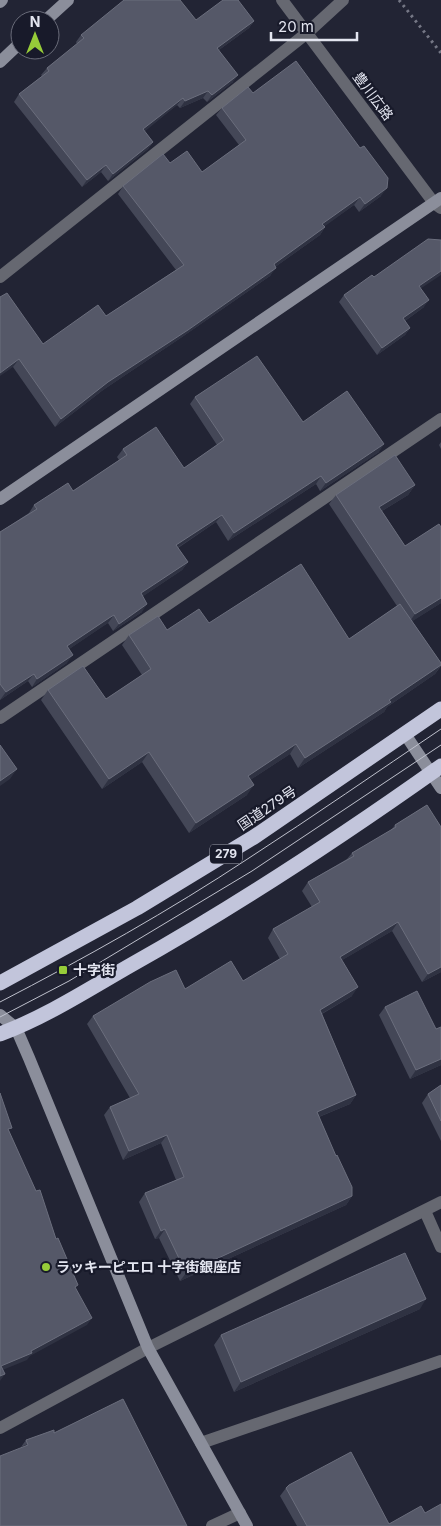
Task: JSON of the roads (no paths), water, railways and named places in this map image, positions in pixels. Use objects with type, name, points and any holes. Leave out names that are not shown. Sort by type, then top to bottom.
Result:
[{"type":"highway","name":"国道279号","points":[[0,983],[128,912],[254,837],[441,709]]},
{"type":"highway","points":[[0,1034],[63,1004],[194,929],[286,872],[436,769]]},
{"type":"street","points":[[57,10],[68,0]]},
{"type":"street","name":"豊川広路","points":[[282,0],[439,203]]},
{"type":"street","points":[[0,277],[307,33],[343,0]]},
{"type":"street","points":[[0,62],[10,53]]},
{"type":"street","points":[[0,499],[439,203]]},
{"type":"street","points":[[0,718],[441,419]]},
{"type":"street","points":[[405,734],[436,769],[441,788]]},
{"type":"street","points":[[0,1015],[16,1028],[148,1348],[247,1526]]},
{"type":"street","points":[[0,1428],[148,1348],[441,1202]]},
{"type":"street","points":[[425,1210],[441,1246]]},
{"type":"street","points":[[201,1442],[441,1361]]},
{"type":"street","points":[[212,1526],[240,1513]]},
{"type":"tram line","points":[[0,1002],[95,951],[219,878],[441,729]]},
{"type":"tram line","points":[[0,1017],[69,981],[252,871],[441,745]]},
{"type":"place","name":"十字街","points":[[63,970]]},
{"type":"place","name":"ラッキーピエロ 十字街銀座店","points":[[46,1267]]}]
